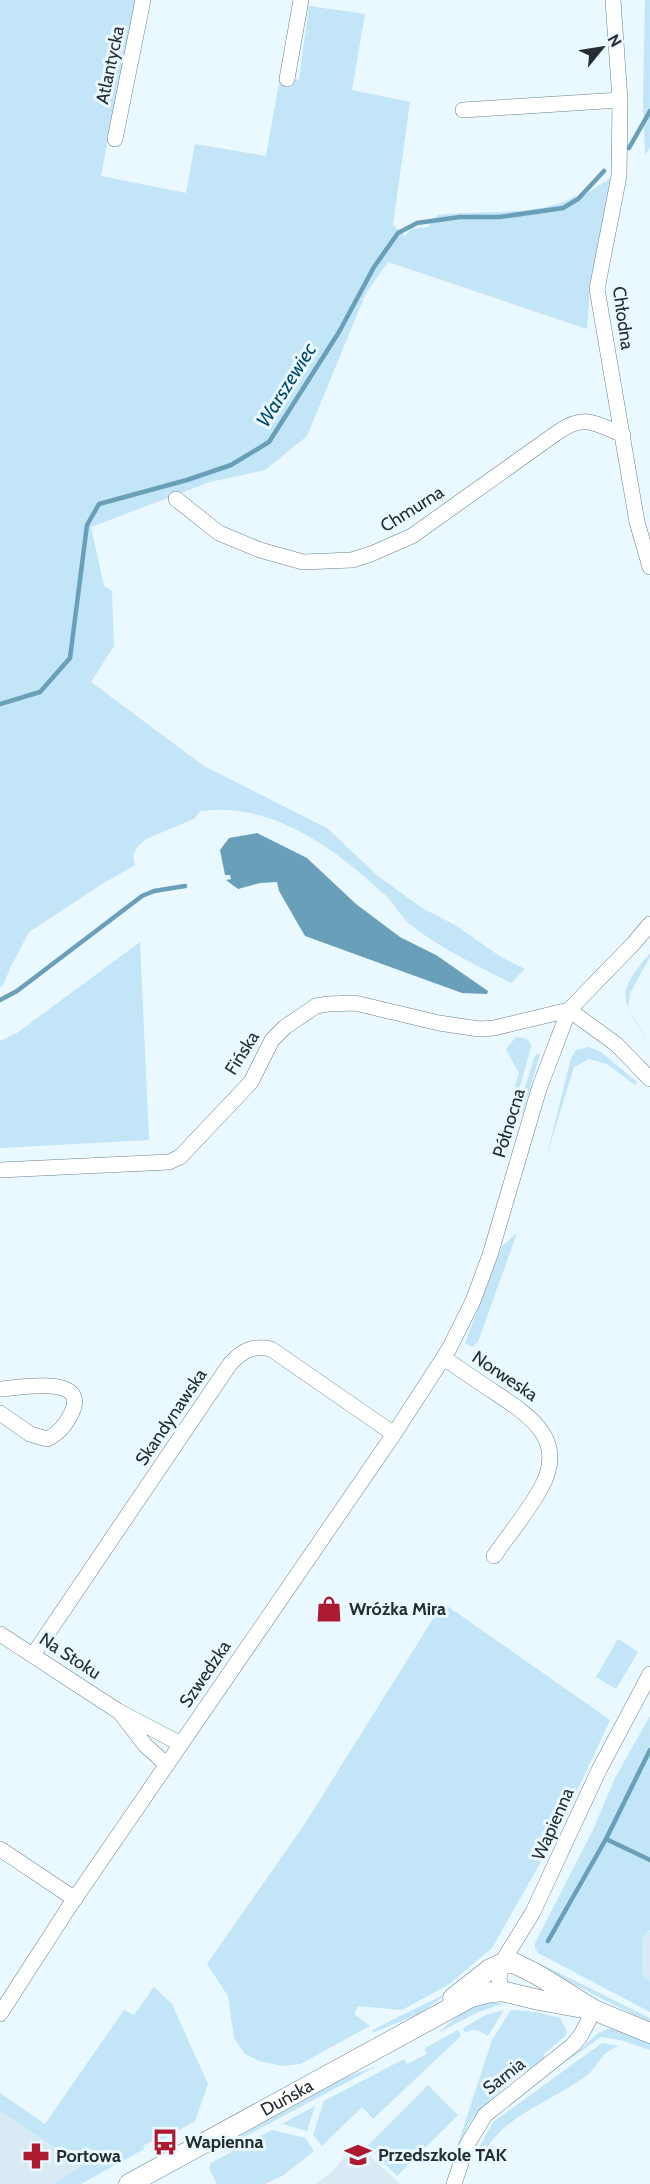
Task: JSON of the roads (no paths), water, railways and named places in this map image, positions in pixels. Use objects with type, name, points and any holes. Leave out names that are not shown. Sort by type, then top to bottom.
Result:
[{"type":"street","name":"Atlantycka","points":[[115,139],[143,0]]},
{"type":"street","points":[[287,80],[302,0]]},
{"type":"street","name":"Chłodna","points":[[613,0],[620,100],[619,176],[597,289],[637,522],[650,567]]},
{"type":"street","points":[[463,110],[620,100]]},
{"type":"street","name":"Chmurna","points":[[176,499],[219,533],[260,550],[303,562],[352,560],[412,536],[575,422],[593,423],[623,435]]},
{"type":"street","name":"Północna","points":[[444,1358],[462,1324],[484,1273],[537,1096],[569,1010],[634,944],[650,924]]},
{"type":"street","name":"Fińska","points":[[0,1170],[169,1162],[180,1157],[251,1082],[272,1040],[285,1027],[316,1006],[355,1003],[439,1023],[479,1029],[494,1028],[569,1010]]},
{"type":"street","points":[[569,1010],[616,1044],[650,1080]]},
{"type":"street","name":"Skandynawska","points":[[33,1655],[230,1364],[240,1353],[249,1348],[272,1349],[394,1434]]},
{"type":"street","name":"Szwedzka","points":[[1,2010],[444,1358]]},
{"type":"street","name":"Norweska","points":[[444,1358],[527,1414],[540,1428],[548,1446],[548,1466],[540,1490],[494,1556]]},
{"type":"street","points":[[0,1389],[39,1385],[64,1388],[72,1394],[75,1403],[61,1430],[47,1439],[30,1434],[0,1413]]},
{"type":"street","name":"Na Stoku","points":[[0,1634],[118,1711],[181,1744]]},
{"type":"street","name":"Wapienna","points":[[501,1964],[533,1912],[599,1770],[650,1674]]},
{"type":"street","name":"Na Stoku","points":[[118,1711],[145,1745],[167,1765]]},
{"type":"street","points":[[0,1849],[75,1899]]},
{"type":"street","points":[[594,2010],[502,1991],[499,1979],[501,1964],[517,1964],[594,2010],[650,2033]]},
{"type":"street","name":"Duńska","points":[[412,2029],[480,1976],[501,1964]]},
{"type":"street","name":"Duńska","points":[[129,2184],[471,1997],[502,1991]]},
{"type":"street","name":"Sarnia","points":[[454,2184],[467,2145],[485,2115],[573,2045],[594,2010]]},
{"type":"waterway","name":"Warszewiec","points":[[629,148],[650,111]]},
{"type":"waterway","name":"Warszewiec","points":[[0,704],[40,692],[70,658],[87,525],[99,504],[187,480],[231,465],[269,442],[339,332],[374,267],[398,233],[417,223],[460,217],[500,217],[563,208],[578,199],[604,171]]},
{"type":"waterway","points":[[0,1000],[17,991],[142,896],[154,891],[185,886]]},
{"type":"waterway","points":[[548,1941],[606,1839],[650,1750]]},
{"type":"waterway","points":[[606,1839],[650,1860]]},
{"type":"place","name":"Wróżka Mira","points":[[329,1609]]},
{"type":"place","name":"Wapienna","points":[[165,2142]]},
{"type":"place","name":"Przedszkole TAK","points":[[358,2155]]},
{"type":"place","name":"Portowa","points":[[36,2156]]}]
